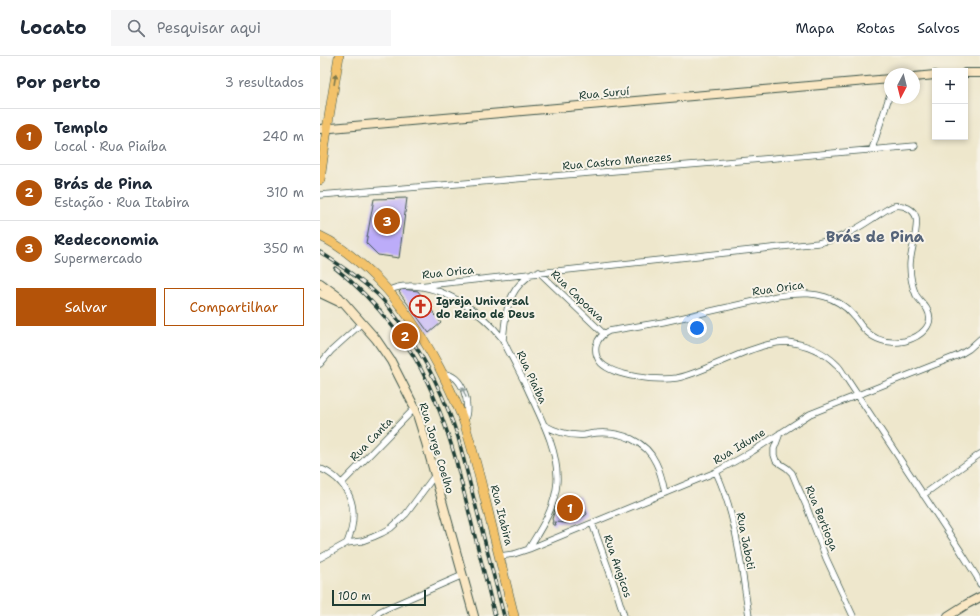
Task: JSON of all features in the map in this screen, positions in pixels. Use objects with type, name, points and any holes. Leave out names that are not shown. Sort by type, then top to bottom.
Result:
[{"type":"main road","points":[[320,180],[323,129],[339,56]]},
{"type":"main road","name":"Rua Itabira","points":[[321,235],[356,259],[388,291],[414,324],[442,374],[464,421],[500,556],[514,616]]},
{"type":"street","points":[[968,73],[980,73]]},
{"type":"street","points":[[920,76],[932,75]]},
{"type":"street","name":"Rua Suruí","points":[[323,129],[884,80]]},
{"type":"street","points":[[872,149],[887,104]]},
{"type":"street","name":"Rua Castro Menezes","points":[[320,195],[915,146]]},
{"type":"street","name":"Rua Orica","points":[[418,286],[818,243],[844,236],[888,208],[895,206],[908,208],[916,217],[910,265],[911,278],[917,297],[927,308],[930,322],[928,327],[920,334],[907,340],[895,342],[884,341],[873,337],[864,329],[852,313],[838,303],[825,296],[810,294],[777,296],[663,322],[618,329],[603,333]]},
{"type":"street","name":"Rua Capoava","points":[[539,272],[603,333]]},
{"type":"street","points":[[503,340],[507,308],[513,294],[520,284],[532,273]]},
{"type":"street","name":"Rua Jorge Coelho","points":[[320,283],[339,297],[376,339],[391,361],[415,408],[474,616]]},
{"type":"street","name":"Rua Piaíba","points":[[388,291],[400,286],[418,286],[438,291],[465,305],[496,330],[503,340],[544,425],[556,465],[557,481],[550,512],[529,549]]},
{"type":"street","points":[[320,293],[345,304]]},
{"type":"street","points":[[320,364],[331,351],[362,323]]},
{"type":"street","points":[[603,333],[596,347],[596,356],[601,363],[609,369],[620,373],[658,380],[678,378],[771,343],[786,342],[799,344],[812,348],[825,355],[836,364],[857,395],[960,550],[980,584]]},
{"type":"street","name":"Rua Idume","points":[[500,556],[514,554],[529,549],[716,472],[753,451],[810,414],[959,355],[969,350],[980,339]]},
{"type":"street","name":"Rua Canta","points":[[342,484],[415,408]]},
{"type":"street","points":[[544,425],[552,430],[572,434],[584,435],[611,432],[625,435],[638,442],[648,450],[656,462],[665,493]]},
{"type":"street","name":"Rua Bertioga","points":[[780,433],[774,449],[776,461],[792,473],[826,558],[854,616]]},
{"type":"street","points":[[923,495],[980,454]]},
{"type":"street","points":[[320,469],[332,474],[342,484],[350,496],[354,507],[354,520],[352,532],[347,543]]},
{"type":"street","name":"Rua Jaboti","points":[[716,472],[722,485],[733,519],[749,616]]},
{"type":"street","points":[[320,558],[347,543],[362,541],[391,528],[406,514],[435,475]]},
{"type":"street","name":"Rua Angicos","points":[[592,522],[624,616]]},
{"type":"street","points":[[376,616],[379,612],[385,609],[463,575]]},
{"type":"street","points":[[948,616],[980,597]]},
{"type":"building","points":[[407,198],[399,258],[378,255],[366,243],[374,199]]},
{"type":"building","name":"Igreja Universal do Reino de Deus","points":[[402,289],[418,291],[441,323],[429,333],[399,292]]},
{"type":"building","points":[[579,496],[587,514],[575,522],[555,522],[556,525],[553,525],[552,519],[557,503]]},
{"type":"railway","points":[[320,252],[356,277],[385,302],[413,342],[435,381],[458,437],[504,616]]},
{"type":"railway","points":[[335,268],[359,288],[387,319],[405,343],[428,383],[443,419],[455,457],[495,616]]},
{"type":"place","name":"Redeconomia","points":[[387,221]]},
{"type":"place","name":"Igreja Universal do Reino de Deus","points":[[420,307]]},
{"type":"place","name":"Brás de Pina","points":[[405,336]]},
{"type":"place","name":"Templo","points":[[570,508]]},
{"type":"district","name":"Brás de Pina","points":[[875,237]]}]
